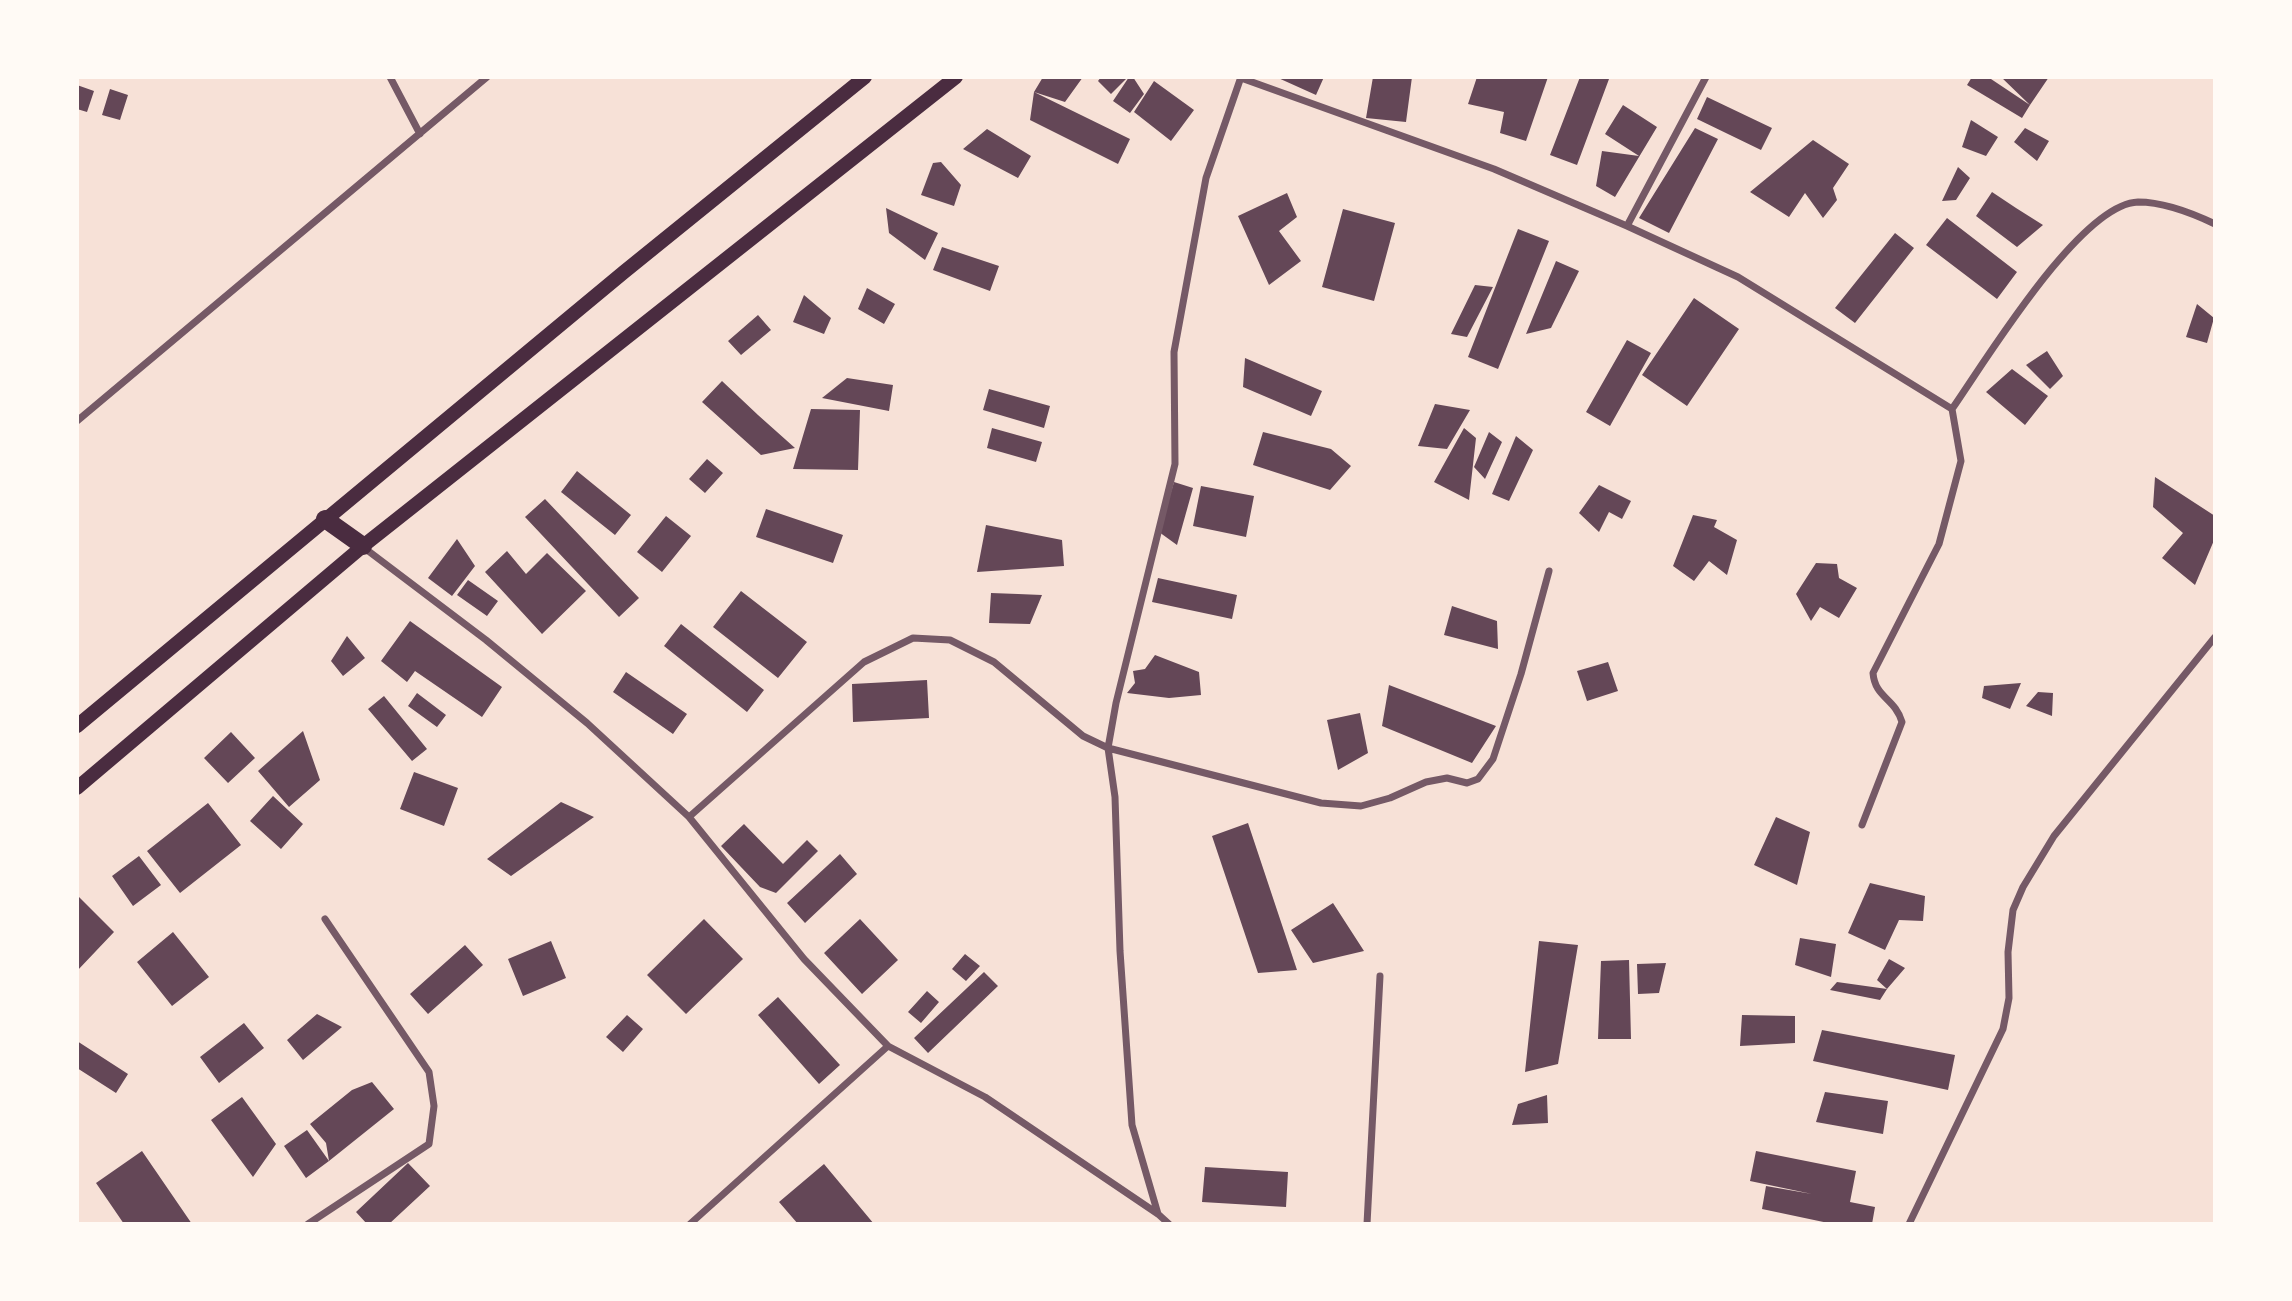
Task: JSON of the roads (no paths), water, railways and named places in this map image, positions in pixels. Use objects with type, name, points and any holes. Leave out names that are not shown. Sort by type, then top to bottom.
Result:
[{"type":"main road","points":[[77,726],[325,519],[865,77]]},
{"type":"main road","points":[[77,788],[363,546],[956,77]]},
{"type":"main road","points":[[325,519],[363,546]]},
{"type":"street","points":[[390,77],[420,134]]},
{"type":"street","points":[[77,421],[487,77]]},
{"type":"street","points":[[1627,226],[1706,77]]},
{"type":"street","points":[[1158,1214],[1132,1125],[1120,951],[1115,797],[1108,748],[1116,703],[1175,464],[1174,352],[1206,178],[1241,78],[1494,169],[1738,277],[1952,409]]},
{"type":"street","points":[[1862,825],[1902,722],[1898,708],[1874,684],[1873,673],[1939,544],[1961,461],[1952,409],[2053,265],[2099,220],[2137,202],[2186,210],[2215,224]]},
{"type":"street","points":[[363,546],[486,639],[587,723],[689,817],[804,960],[888,1046],[985,1097],[1169,1224]]},
{"type":"street","points":[[689,817],[864,662],[913,638],[950,640],[994,662],[1083,736],[1108,748],[1321,803],[1361,806],[1390,798],[1426,782],[1447,778],[1467,782],[1478,779],[1493,759],[1521,674],[1549,571]]},
{"type":"street","points":[[1909,1224],[2003,1029],[2009,998],[2008,952],[2013,909],[2022,887],[2054,836],[2215,638]]},
{"type":"street","points":[[308,1224],[429,1144],[434,1106],[429,1072],[325,919]]},
{"type":"street","points":[[1367,1224],[1380,976]]},
{"type":"street","points":[[690,1224],[888,1046]]}]
